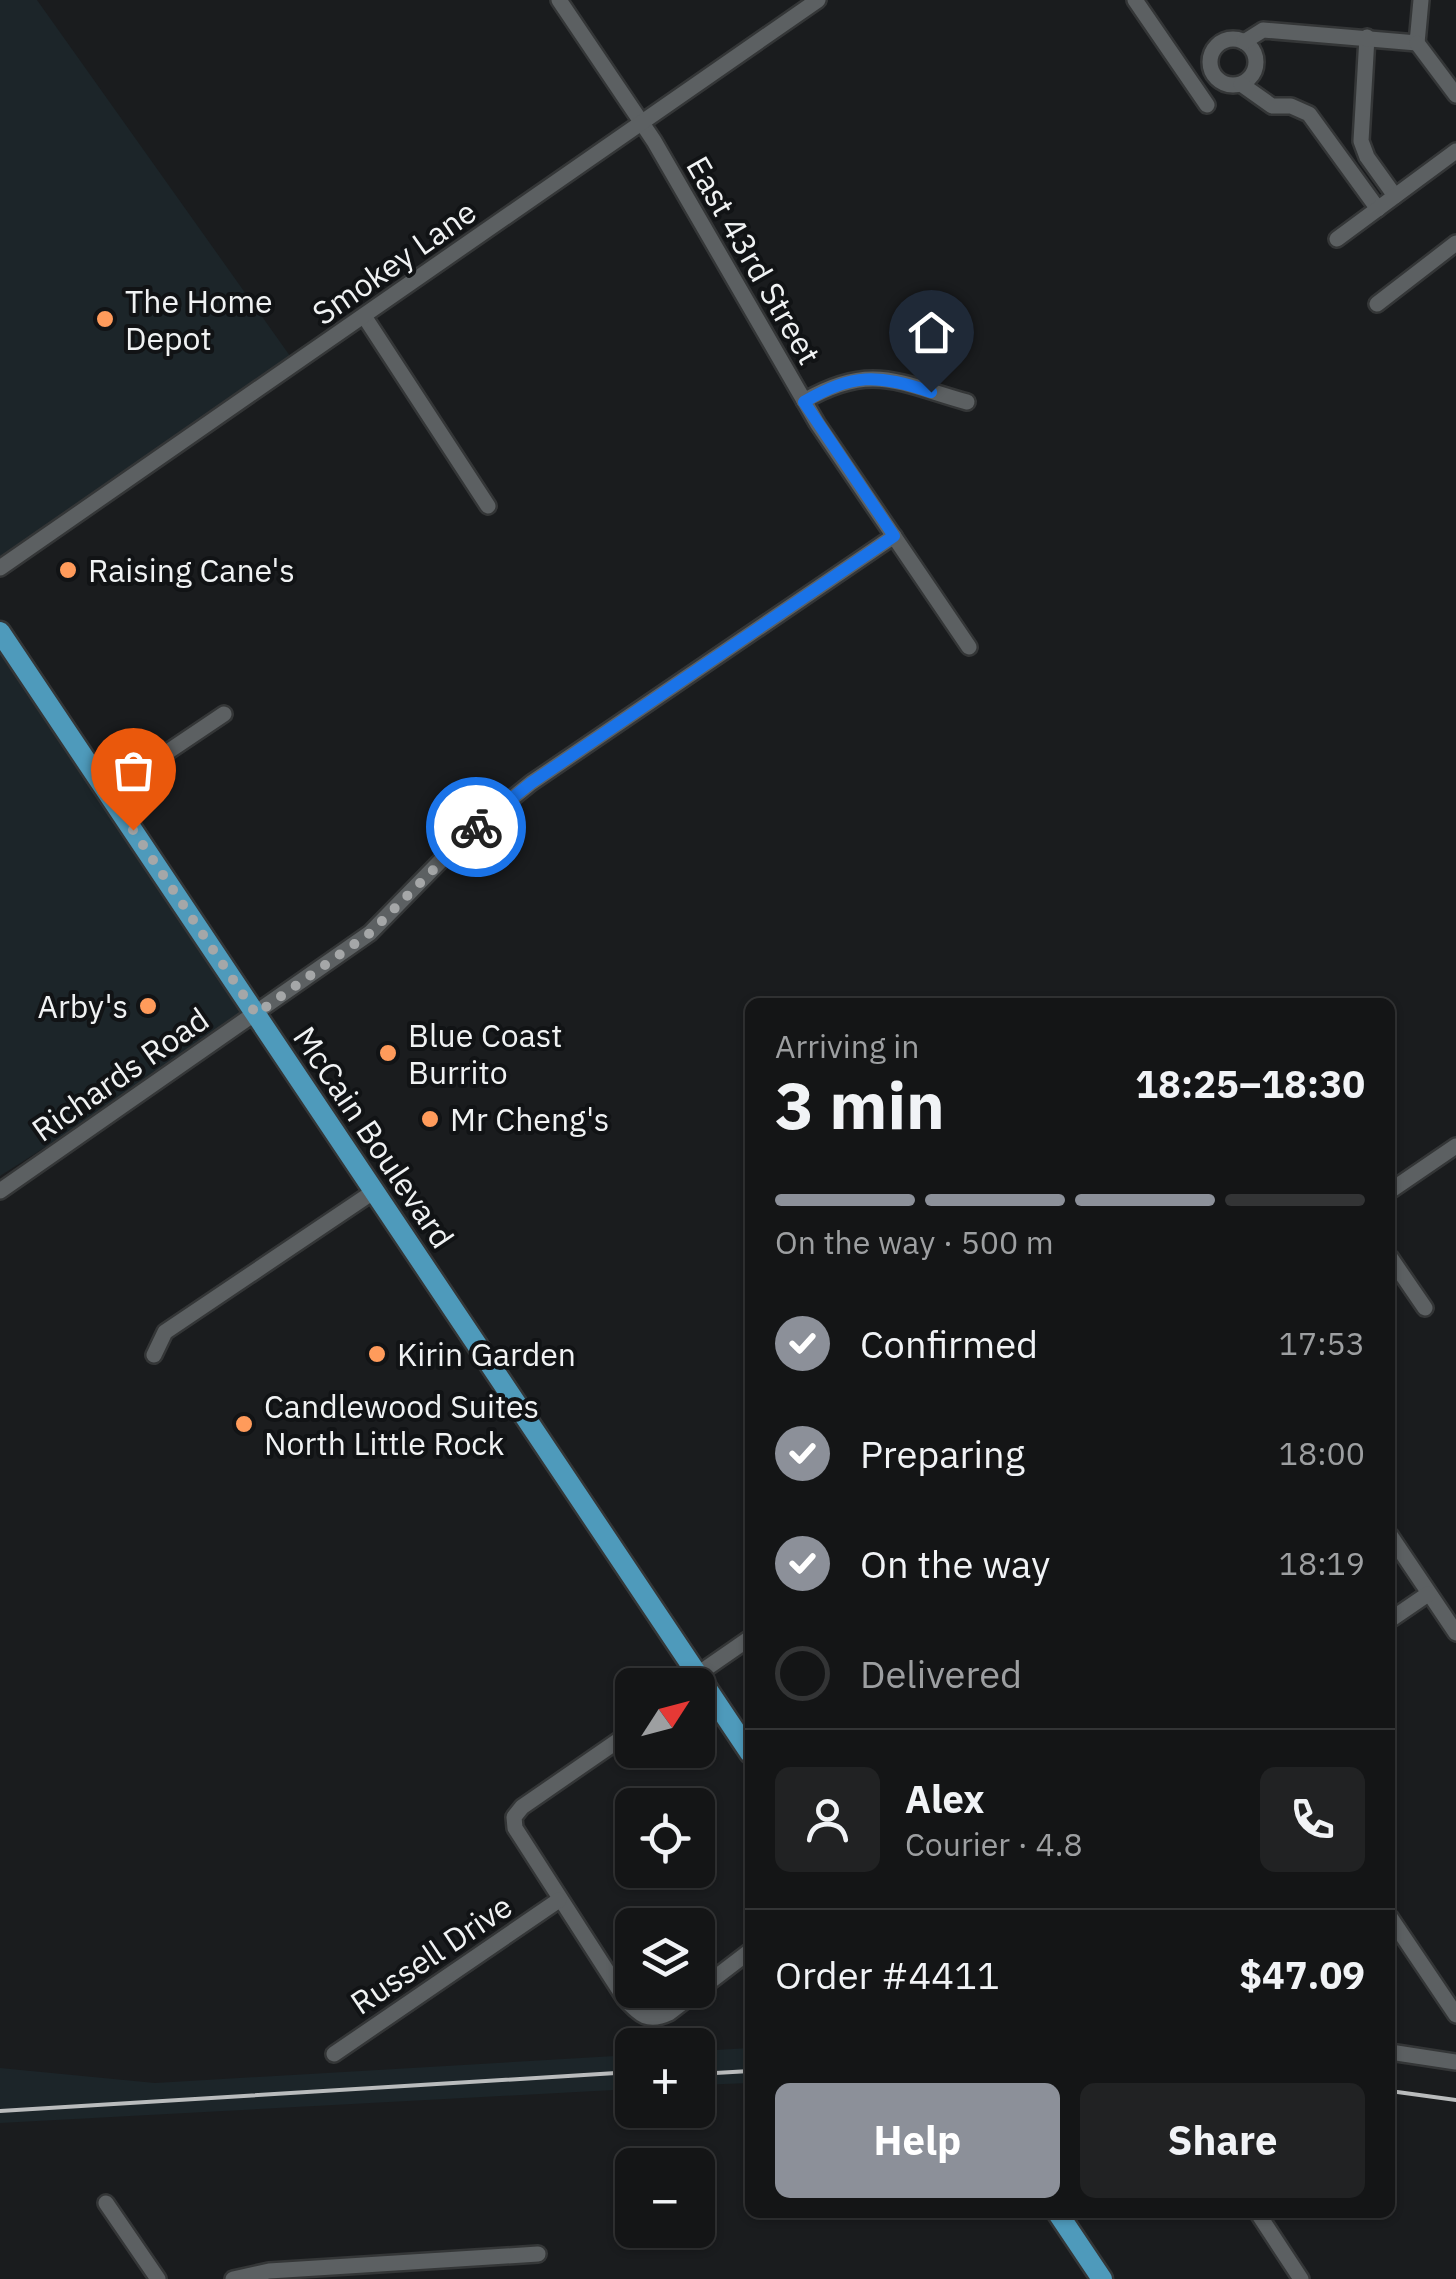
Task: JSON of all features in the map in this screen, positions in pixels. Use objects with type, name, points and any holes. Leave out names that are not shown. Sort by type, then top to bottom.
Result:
[{"type":"main road","name":"McCain Boulevard","points":[[0,632],[691,1668]]},
{"type":"main road","name":"McCain Boulevard","points":[[715,1703],[745,1746]]},
{"type":"main road","points":[[1061,2218],[1102,2279]]},
{"type":"street","name":"East 43rd Street","points":[[559,0],[642,122],[804,402],[969,647]]},
{"type":"street","name":"Smokey Lane","points":[[0,568],[818,0]]},
{"type":"street","points":[[1135,0],[1199,94],[1215,75]]},
{"type":"street","points":[[1421,0],[1417,43],[1456,95]]},
{"type":"street","points":[[1244,42],[1254,53],[1256,68],[1248,80],[1230,85],[1215,75],[1210,62],[1216,48],[1229,40],[1244,42],[1263,30],[1417,43]]},
{"type":"street","points":[[1367,37],[1361,140],[1367,157],[1395,196]]},
{"type":"street","points":[[1241,84],[1272,106],[1291,106],[1310,114],[1378,209]]},
{"type":"street","points":[[1337,240],[1456,151]]},
{"type":"street","points":[[1377,304],[1456,243]]},
{"type":"street","points":[[364,316],[488,506]]},
{"type":"street","points":[[804,402],[836,384],[860,378],[896,380],[967,402]]},
{"type":"street","name":"Richards Road","points":[[0,1192],[370,933],[498,807],[894,536]]},
{"type":"street","points":[[108,792],[224,714]]},
{"type":"street","points":[[1395,1188],[1456,1146]]},
{"type":"street","points":[[154,1355],[165,1332],[373,1192]]},
{"type":"street","points":[[1395,1264],[1425,1308]]},
{"type":"street","points":[[1395,1543],[1456,1633]]},
{"type":"street","points":[[1395,1617],[1428,1594]]},
{"type":"street","points":[[714,1668],[745,1642]]},
{"type":"street","points":[[615,1743],[522,1807],[514,1817],[514,1828],[625,1999],[643,2017],[654,2019],[668,2013],[745,1956]]},
{"type":"street","name":"Russell Drive","points":[[334,2054],[559,1900]]},
{"type":"street","points":[[1395,1924],[1456,2016]]},
{"type":"street","points":[[1395,2053],[1456,2062]]},
{"type":"street","points":[[106,2203],[158,2279]]},
{"type":"street","points":[[1261,2218],[1301,2279]]},
{"type":"street","points":[[233,2279],[269,2271],[538,2254]]},
{"type":"shaded area","points":[[0,0],[37,0],[295,363],[0,569]]},
{"type":"shaded area","points":[[0,632],[256,1013],[0,1176]]},
{"type":"shaded area","points":[[745,2048],[745,2083],[715,2084],[715,2050]]},
{"type":"shaded area","points":[[615,2056],[615,2090],[0,2123],[0,2068],[155,2083]]},
{"type":"railway","points":[[715,2073],[745,2071]]},
{"type":"railway","points":[[0,2111],[615,2073]]},
{"type":"railway","points":[[1395,2092],[1456,2100]]},
{"type":"way so far","points":[[133,830],[256,1014],[370,933],[476,827]]},
{"type":"place","name":"The Home Depot","points":[[105,319]]},
{"type":"place","name":"Raising Cane's","points":[[68,570]]},
{"type":"place","name":"Arby's","points":[[148,1006]]},
{"type":"place","name":"Blue Coast Burrito","points":[[388,1053]]},
{"type":"place","name":"Mr Cheng's","points":[[430,1119]]},
{"type":"place","name":"Kirin Garden","points":[[377,1354]]},
{"type":"place","name":"Candlewood Suites North Little Rock","points":[[244,1424]]},
{"type":"route","points":[[476,827],[531,783],[894,536],[804,402],[836,384],[860,378],[896,380],[931,392]]}]
